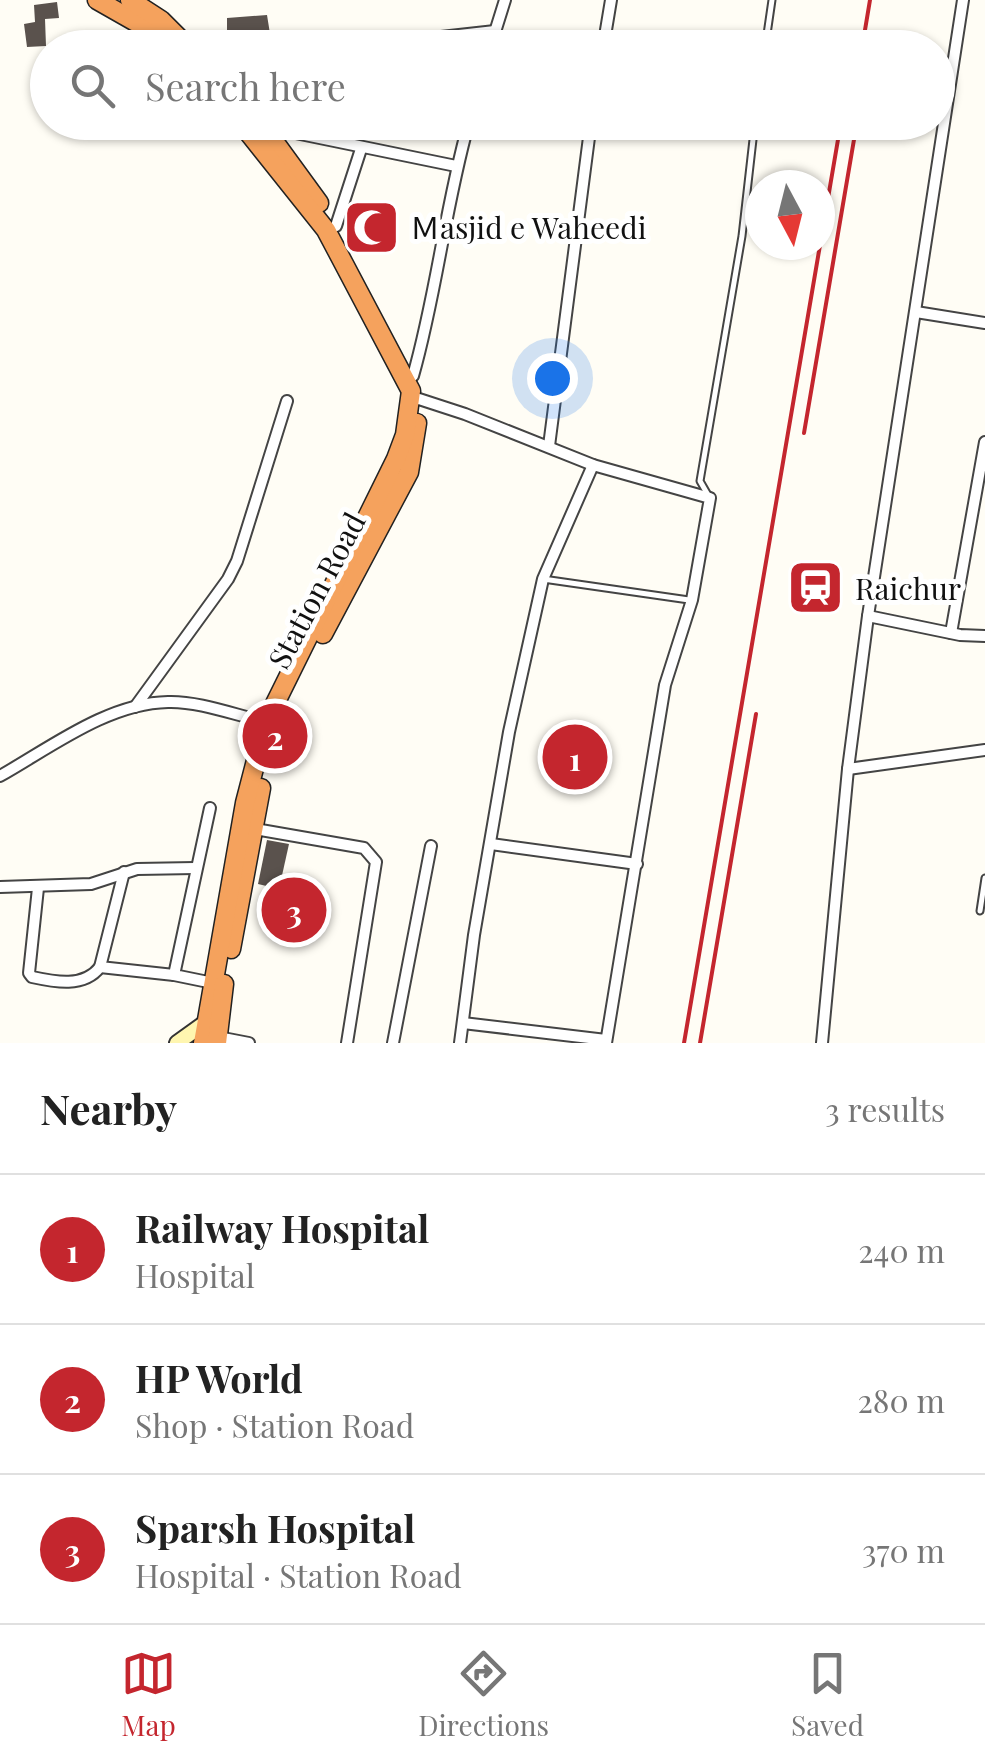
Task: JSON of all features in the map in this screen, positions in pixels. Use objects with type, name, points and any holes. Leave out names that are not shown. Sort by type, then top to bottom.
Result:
[{"type":"highway","points":[[99,0],[149,30]]},
{"type":"highway","points":[[130,0],[171,30]]},
{"type":"highway","points":[[254,140],[326,230],[415,400]]},
{"type":"highway","points":[[273,140],[336,226],[414,376],[420,390],[415,400]]},
{"type":"highway","name":"Station Road","points":[[211,1036],[213,984],[245,803],[266,722],[396,460],[415,400]]},
{"type":"highway","name":"Station Road","points":[[211,1036],[221,1010],[257,804],[277,725],[409,472],[416,438],[415,400]]},
{"type":"main road","points":[[177,1043],[211,1036]]},
{"type":"street","points":[[495,30],[505,0]]},
{"type":"street","points":[[606,30],[611,0]]},
{"type":"street","points":[[955,53],[963,0]]},
{"type":"street","points":[[324,140],[456,166]]},
{"type":"street","points":[[414,376],[464,140]]},
{"type":"street","points":[[549,446],[589,140]]},
{"type":"street","points":[[822,1043],[848,769],[868,616],[942,140]]},
{"type":"street","points":[[336,226],[361,149]]},
{"type":"street","points":[[916,312],[985,324]]},
{"type":"street","points":[[415,400],[549,446],[592,465],[710,498],[692,600],[664,685],[606,1042],[463,1023]]},
{"type":"street","points":[[135,707],[237,562],[287,401]]},
{"type":"street","points":[[951,633],[985,442]]},
{"type":"street","points":[[460,1043],[474,935],[510,732],[543,579],[592,465]]},
{"type":"street","points":[[868,616],[985,636]]},
{"type":"street","points":[[0,776],[107,717],[135,707],[184,703],[266,722]]},
{"type":"street","points":[[848,769],[985,750]]},
{"type":"street","points":[[174,975],[210,808]]},
{"type":"street","points":[[255,829],[364,848],[376,862],[347,1043]]},
{"type":"street","points":[[492,844],[637,864]]},
{"type":"street","points":[[393,1043],[431,846]]},
{"type":"street","points":[[0,887],[92,884],[124,872],[195,868]]},
{"type":"street","points":[[38,888],[29,973],[80,982],[100,967],[124,872]]},
{"type":"street","points":[[100,967],[174,975],[213,984]]},
{"type":"street","points":[[211,1036],[249,1043]]},
{"type":"lane","points":[[768,30],[772,0]]},
{"type":"lane","points":[[710,498],[700,481],[742,236],[753,140]]},
{"type":"lane","points":[[543,579],[692,600]]},
{"type":"lane","points":[[980,911],[985,878]]},
{"type":"building","points":[[57,2],[59,18],[45,19],[45,30],[30,30],[27,47],[24,24],[35,22],[34,5]]},
{"type":"building","points":[[267,15],[269,30],[227,30],[227,18]]},
{"type":"building","points":[[555,749],[595,757],[592,770],[571,766],[569,778],[557,775],[559,764],[552,762]]},
{"type":"building","points":[[267,840],[289,844],[279,889],[258,884]]},
{"type":"building","points":[[284,889],[319,896],[314,924],[279,917]]},
{"type":"railway","points":[[865,30],[870,0]]},
{"type":"railway","points":[[684,1043],[838,140]]},
{"type":"railway","points":[[804,433],[854,140]]},
{"type":"railway","points":[[700,1043],[756,714]]},
{"type":"place","name":"Ｍasjid e Waheedi","points":[[371,227]]},
{"type":"place","name":"Raichur","points":[[816,588]]},
{"type":"place","name":"HP World","points":[[275,736]]},
{"type":"place","name":"Railway Hospital","points":[[575,757]]},
{"type":"place","name":"Sparsh Hospital","points":[[294,910]]}]
